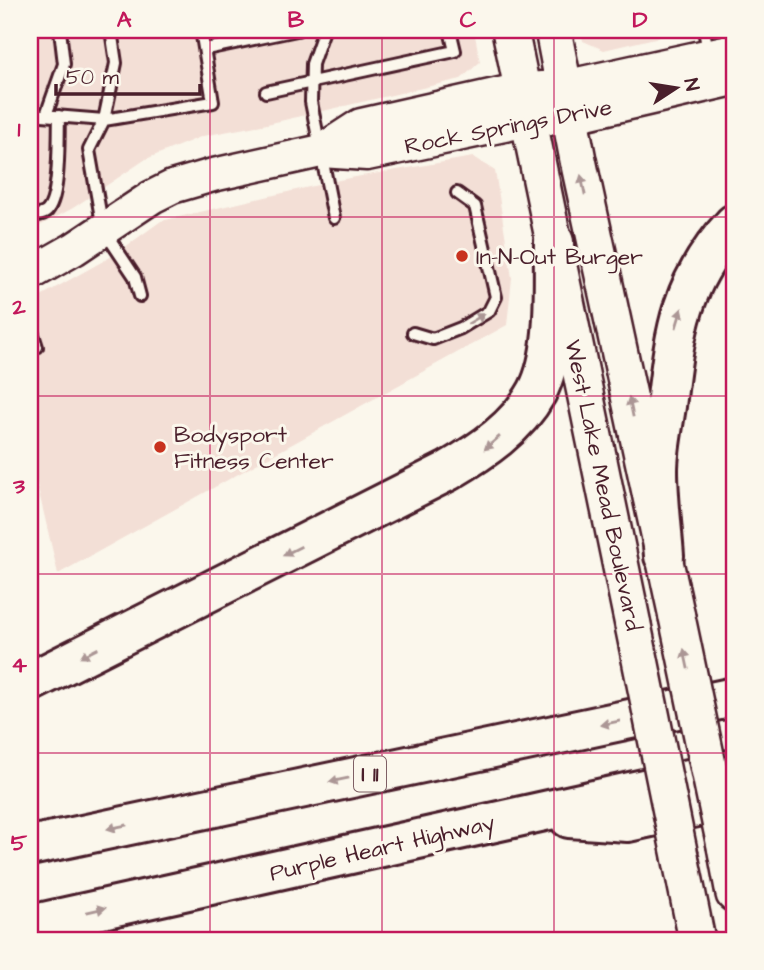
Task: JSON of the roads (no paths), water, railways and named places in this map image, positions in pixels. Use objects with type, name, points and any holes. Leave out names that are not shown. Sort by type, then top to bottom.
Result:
[{"type":"highway","points":[[664,556],[658,469],[674,335],[698,272],[734,224]]},
{"type":"highway","points":[[30,682],[448,471],[482,451],[511,426],[537,392],[544,372],[552,337],[554,242]]},
{"type":"highway","name":"I 11","points":[[30,846],[734,697]]},
{"type":"highway","name":"Purple Heart Highway","points":[[30,925],[734,769]]},
{"type":"highway","points":[[521,815],[628,822],[734,799]]},
{"type":"main road","name":"West Lake Mead Boulevard","points":[[510,30],[697,940]]},
{"type":"main road","name":"West Lake Mead Boulevard","points":[[553,30],[734,894]]},
{"type":"street","name":"Rock Springs Drive","points":[[566,102],[716,45]]},
{"type":"street","name":"Rock Springs Drive","points":[[30,274],[133,208],[172,187],[213,175],[321,151],[367,154],[525,104],[566,102],[734,79]]},
{"type":"lane","points":[[46,115],[64,64],[60,30]]},
{"type":"lane","points":[[111,30],[116,63],[104,120],[89,150],[103,229],[135,277],[140,296]]},
{"type":"lane","points":[[30,114],[104,120],[214,102],[201,30]]},
{"type":"lane","points":[[206,49],[297,30]]},
{"type":"lane","points":[[324,30],[312,64],[311,102],[334,218]]},
{"type":"lane","points":[[266,92],[455,51],[450,30]]},
{"type":"lane","points":[[30,215],[38,216],[52,204],[56,183],[59,116]]},
{"type":"lane","points":[[413,333],[433,338],[461,328],[489,311],[496,297],[475,206],[457,193]]},
{"type":"lane","points":[[30,325],[37,347]]},
{"type":"place","name":"In-N-Out Burger","points":[[462,256]]},
{"type":"place","name":"Bodysport Fitness Center","points":[[160,447]]}]
